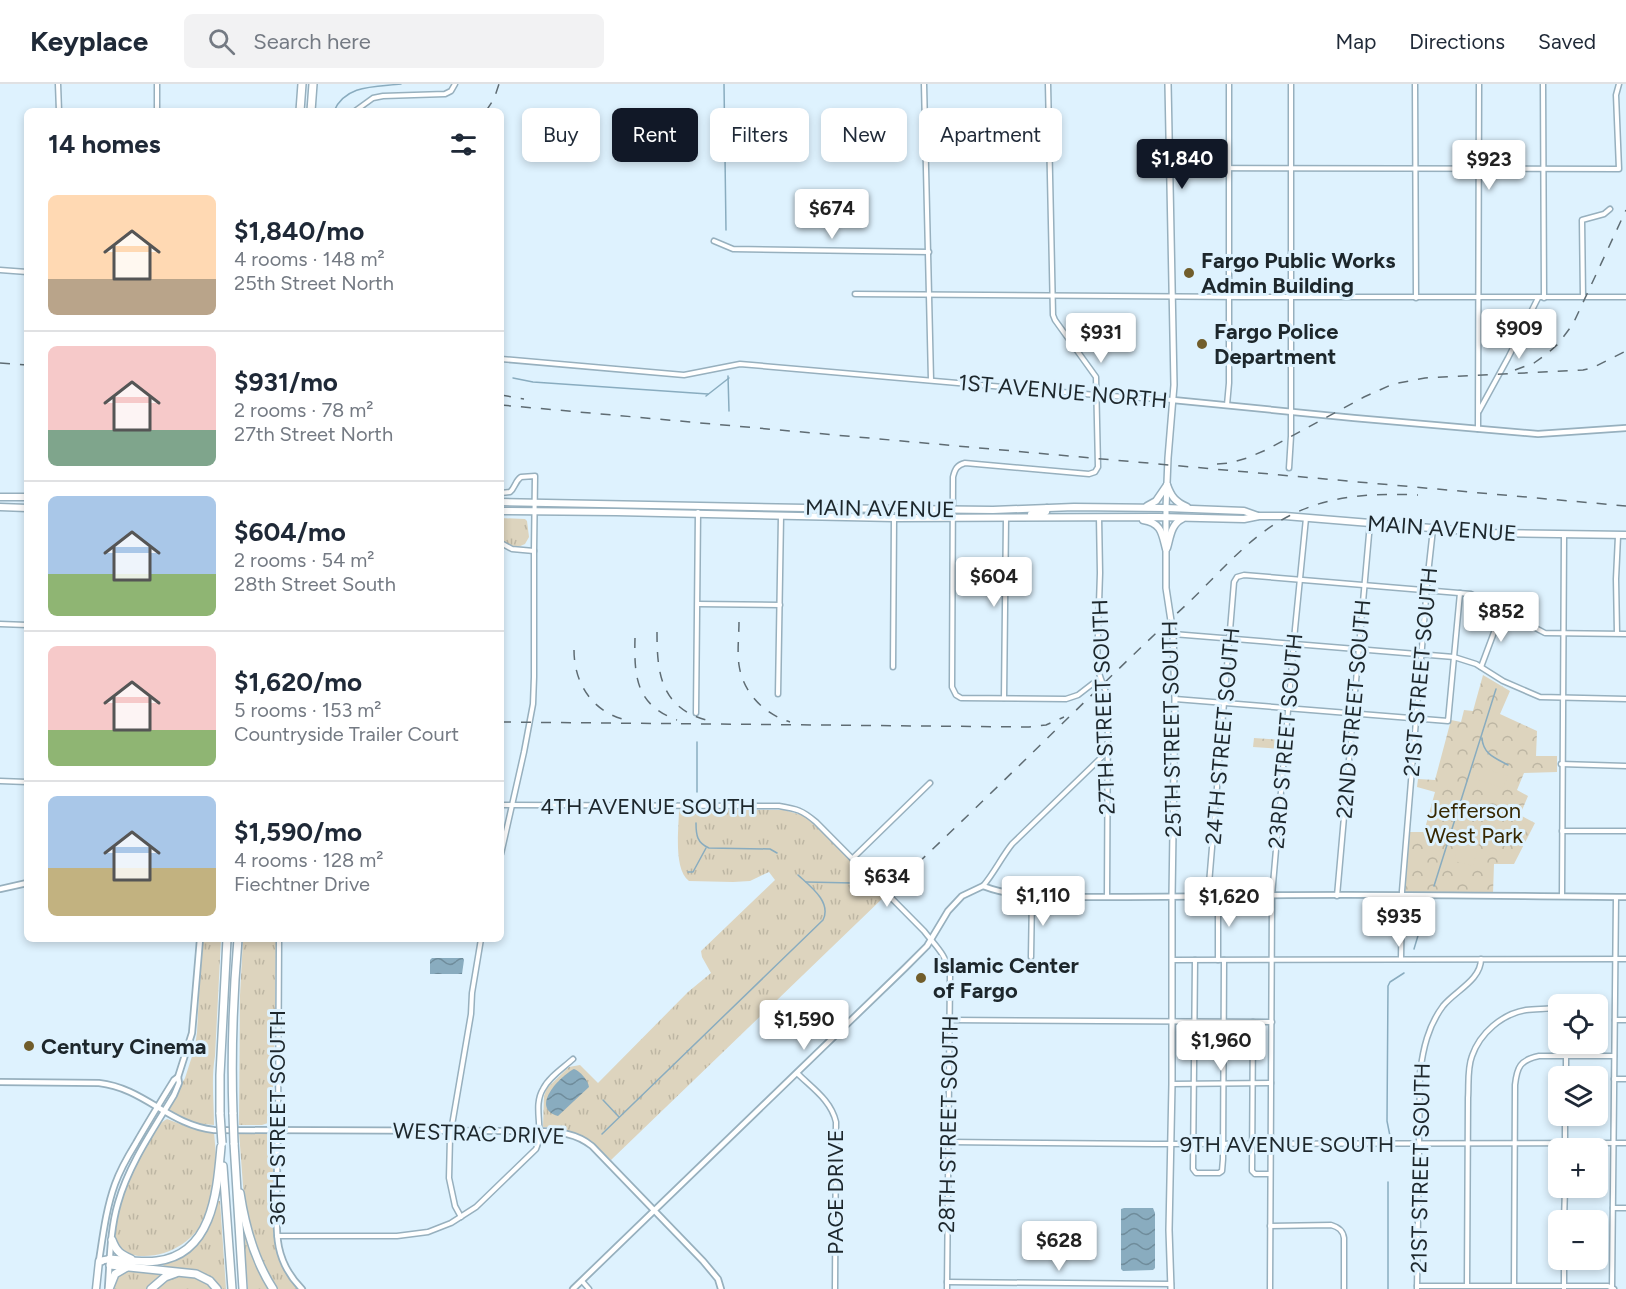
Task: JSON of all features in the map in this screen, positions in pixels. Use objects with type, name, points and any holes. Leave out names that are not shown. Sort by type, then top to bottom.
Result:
[{"type":"highway","points":[[300,108],[303,84]]},
{"type":"highway","points":[[311,108],[313,84]]},
{"type":"highway","points":[[227,942],[220,1114],[232,1289]]},
{"type":"highway","points":[[238,942],[234,983],[232,1076],[235,1170],[243,1289]]},
{"type":"highway","points":[[110,1262],[157,1261],[172,1257],[188,1248],[197,1239],[214,1203],[221,1145]]},
{"type":"highway","points":[[235,1170],[259,1262],[273,1289]]},
{"type":"highway","points":[[112,1240],[116,1250],[121,1254],[139,1261]]},
{"type":"highway","points":[[110,1262],[128,1267],[196,1274],[210,1281],[217,1289]]},
{"type":"highway","points":[[108,1289],[115,1274],[128,1267]]},
{"type":"highway","points":[[151,1289],[165,1277],[181,1272]]},
{"type":"main road","name":"25TH STREET SOUTH","points":[[1168,84],[1173,400],[1166,508],[1166,588],[1173,634],[1175,699],[1169,1230],[1171,1287]]},
{"type":"main road","points":[[1136,508],[1153,504],[1167,485]]},
{"type":"main road","points":[[1167,485],[1175,501],[1193,509]]},
{"type":"main road","points":[[0,497],[24,497]]},
{"type":"main road","name":"MAIN AVENUE","points":[[504,502],[822,508],[1166,508],[1244,511],[1259,516]]},
{"type":"main road","points":[[0,507],[24,508]]},
{"type":"main road","points":[[785,516],[818,512],[822,508]]},
{"type":"main road","points":[[998,518],[1044,514],[1047,508]]},
{"type":"main road","name":"MAIN AVENUE","points":[[504,511],[894,518],[1244,519],[1259,516],[1306,517],[1492,533],[1626,535]]},
{"type":"main road","points":[[1122,517],[1156,524],[1161,531],[1166,549]]},
{"type":"main road","points":[[1166,549],[1173,527],[1178,521],[1186,518]]},
{"type":"main road","points":[[96,1289],[99,1261],[110,1262]]},
{"type":"street","points":[[58,84],[59,108]]},
{"type":"street","points":[[157,84],[158,108]]},
{"type":"street","points":[[359,108],[373,98],[383,96],[445,94],[451,91],[455,84]]},
{"type":"street","points":[[924,84],[931,380]]},
{"type":"street","points":[[1048,84],[1053,315],[1096,377],[1098,467],[1095,472],[1089,474],[965,463],[956,469],[953,477],[952,687],[953,692],[961,698],[1072,698],[1100,678]]},
{"type":"street","points":[[1227,405],[1229,383],[1229,84]]},
{"type":"street","points":[[1289,468],[1291,84]]},
{"type":"street","points":[[1415,84],[1416,298]]},
{"type":"street","points":[[1478,429],[1479,84]]},
{"type":"street","points":[[1478,411],[1541,298],[1543,84]]},
{"type":"street","points":[[1170,168],[1619,169],[1616,95],[1619,84]]},
{"type":"street","points":[[1583,297],[1582,220],[1604,214],[1610,209]]},
{"type":"street","points":[[714,241],[733,249],[929,252]]},
{"type":"street","points":[[0,270],[24,272]]},
{"type":"street","points":[[855,294],[1416,298],[1626,297]]},
{"type":"street","name":"1ST AVENUE NORTH","points":[[504,359],[684,375],[740,364],[1173,400],[1538,434],[1626,428]]},
{"type":"street","points":[[504,493],[510,492],[521,477],[535,476],[534,683],[530,722],[504,841]]},
{"type":"street","points":[[696,713],[698,505]]},
{"type":"street","points":[[778,694],[785,516]]},
{"type":"street","name":"27TH STREET SOUTH","points":[[1099,517],[1097,665],[1108,699],[1107,897]]},
{"type":"street","name":"23RD STREET SOUTH","points":[[1270,1289],[1272,896],[1306,517]]},
{"type":"street","points":[[893,667],[894,518]]},
{"type":"street","points":[[1004,698],[1006,518]]},
{"type":"street","name":"22ND STREET SOUTH","points":[[1337,896],[1370,523]]},
{"type":"street","name":"21ST STREET SOUTH","points":[[1401,959],[1402,896],[1433,529]]},
{"type":"street","points":[[1562,896],[1564,534]]},
{"type":"street","points":[[1617,633],[1618,535]]},
{"type":"street","points":[[504,545],[512,549],[534,551]]},
{"type":"street","name":"24TH STREET SOUTH","points":[[1208,896],[1234,582],[1237,577],[1244,575],[1299,579]]},
{"type":"street","points":[[1299,579],[1460,593],[1477,597],[1545,633],[1626,634]]},
{"type":"street","points":[[1175,699],[1448,721],[1460,593]]},
{"type":"street","points":[[698,604],[780,605]]},
{"type":"street","points":[[1481,667],[1503,611]]},
{"type":"street","points":[[0,624],[24,625]]},
{"type":"street","points":[[1173,634],[1454,657],[1481,667],[1503,681],[1536,696],[1626,699]]},
{"type":"street","points":[[573,1289],[927,946],[948,911],[960,899],[983,886],[1012,844],[1107,752]]},
{"type":"street","points":[[1561,764],[1626,766]]},
{"type":"street","points":[[0,781],[24,782]]},
{"type":"street","points":[[852,858],[930,783]]},
{"type":"street","name":"4TH AVENUE SOUTH","points":[[504,805],[779,806],[795,809]]},
{"type":"street","name":"28TH STREET SOUTH","points":[[795,809],[804,812],[816,822],[931,939],[947,961],[950,974],[947,1289]]},
{"type":"street","points":[[1562,831],[1626,831]]},
{"type":"street","points":[[0,889],[24,884]]},
{"type":"street","points":[[983,886],[998,892],[1032,896],[1626,897]]},
{"type":"street","points":[[1031,957],[1032,896]]},
{"type":"street","points":[[1218,896],[1218,960]]},
{"type":"street","points":[[1613,1289],[1616,897]]},
{"type":"street","points":[[108,1289],[118,1202],[131,1170],[179,1083],[178,1077],[192,1033],[200,942]]},
{"type":"street","name":"36TH STREET SOUTH","points":[[279,942],[276,1236],[288,1273],[302,1289]]},
{"type":"street","points":[[461,1217],[455,1206],[449,1178],[451,1131],[481,942]]},
{"type":"street","name":"21ST STREET SOUTH","points":[[1417,1288],[1420,1073],[1427,1036],[1443,1007],[1477,974],[1481,966],[1481,959]]},
{"type":"street","points":[[1172,960],[1626,959]]},
{"type":"street","points":[[1196,960],[1193,1169],[1195,1172],[1219,1173],[1222,1171],[1223,1144],[1224,960]]},
{"type":"street","points":[[1467,1286],[1469,1070],[1472,1056],[1480,1040],[1506,1016],[1526,1010],[1548,1009]]},
{"type":"street","points":[[950,1020],[1272,1022]]},
{"type":"street","points":[[1615,1020],[1626,1020]]},
{"type":"street","points":[[1253,1022],[1252,1171],[1255,1174],[1270,1174]]},
{"type":"street","points":[[1514,1286],[1515,1085],[1518,1069],[1528,1058],[1539,1056],[1614,1056]]},
{"type":"street","points":[[1566,1056],[1566,1066]]},
{"type":"street","points":[[276,1236],[403,1236],[451,1223],[483,1201],[538,1146],[539,1104],[543,1089],[573,1059]]},
{"type":"street","name":"PAGE DRIVE","points":[[797,1073],[824,1098],[836,1122],[835,1289]]},
{"type":"street","points":[[99,1261],[107,1213],[121,1170],[157,1107],[178,1077]]},
{"type":"street","points":[[1614,1080],[1626,1079]]},
{"type":"street","name":"WESTRAC DRIVE","points":[[0,1082],[106,1084],[129,1091],[177,1120],[207,1130],[560,1132],[584,1139],[710,1268],[718,1279],[721,1289]]},
{"type":"street","points":[[1172,1084],[1271,1083]]},
{"type":"street","name":"9TH AVENUE SOUTH","points":[[949,1142],[1548,1145]]},
{"type":"street","name":"9TH AVENUE SOUTH","points":[[1608,1143],[1626,1143]]},
{"type":"street","points":[[1613,1208],[1626,1208]]},
{"type":"street","points":[[1270,1226],[1339,1228],[1344,1238],[1344,1289]]},
{"type":"street","points":[[1564,1270],[1564,1287]]},
{"type":"street","points":[[582,1281],[589,1289]]},
{"type":"street","points":[[947,1282],[1171,1287]]},
{"type":"street","points":[[1067,1283],[1067,1289]]},
{"type":"street","points":[[1417,1288],[1608,1286],[1613,1289]]},
{"type":"green space","points":[[504,518],[525,519],[529,537],[525,544],[512,546],[504,541]]},
{"type":"green space","name":"Jefferson West Park","points":[[1483,675],[1510,691],[1500,714],[1537,731],[1536,756],[1557,756],[1557,772],[1524,773],[1517,790],[1528,796],[1520,815],[1535,823],[1514,864],[1494,864],[1493,893],[1404,893],[1409,832],[1424,832],[1435,792],[1417,787],[1418,779],[1435,780],[1451,720],[1461,722],[1464,710],[1473,711]]},
{"type":"green space","points":[[1254,738],[1283,740],[1282,749],[1253,747]]},
{"type":"green space","points":[[1480,767],[1508,776],[1503,788],[1476,779]]},
{"type":"green space","points":[[679,809],[784,810],[805,816],[885,896],[611,1160],[595,1145],[573,1132],[543,1127],[544,1096],[547,1088],[569,1067],[580,1065],[598,1083],[688,992],[711,973],[701,951],[775,880],[769,872],[750,881],[689,881],[684,875],[679,858]]},
{"type":"green space","points":[[1463,830],[1481,836],[1473,866],[1454,861]]},
{"type":"green space","points":[[202,942],[221,942],[213,1073],[214,1125],[182,1119],[172,1113],[169,1108],[185,1078],[195,1047]]},
{"type":"green space","points":[[243,942],[276,942],[271,1117],[268,1123],[262,1125],[239,1125]]},
{"type":"green space","points":[[167,1119],[196,1130],[214,1132],[216,1168],[209,1210],[197,1231],[181,1245],[152,1256],[132,1255],[118,1246],[117,1218],[133,1171],[154,1132]]},
{"type":"green space","points":[[239,1132],[267,1133],[273,1138],[273,1232],[281,1262],[297,1289],[275,1289],[259,1257],[244,1199]]},
{"type":"green space","points":[[217,1201],[220,1201],[226,1289],[221,1289],[203,1274],[164,1267],[162,1262],[205,1232],[213,1217]]},
{"type":"green space","points":[[244,1221],[258,1266],[269,1289],[248,1289],[242,1222]]},
{"type":"green space","points":[[134,1269],[162,1272],[163,1275],[148,1289],[112,1289],[119,1274]]},
{"type":"green space","points":[[185,1275],[204,1280],[214,1289],[154,1289],[168,1279]]},
{"type":"water","points":[[432,958],[463,958],[462,974],[430,974]]},
{"type":"water","points":[[574,1069],[583,1076],[589,1087],[558,1116],[550,1112],[546,1106],[547,1099],[555,1085]]},
{"type":"water","points":[[1153,1208],[1155,1213],[1155,1268],[1153,1270],[1123,1271],[1121,1269],[1121,1209]]},
{"type":"waterway","points":[[336,108],[339,102],[354,91],[401,84]]},
{"type":"waterway","points":[[724,84],[726,230]]},
{"type":"waterway","points":[[728,376],[729,411]]},
{"type":"waterway","points":[[513,378],[533,382],[708,394]]},
{"type":"waterway","points":[[706,396],[729,378]]},
{"type":"waterway","points":[[1434,886],[1496,689]]},
{"type":"waterway","points":[[1482,738],[1487,752],[1508,765]]},
{"type":"waterway","points":[[697,742],[697,792]]},
{"type":"waterway","points":[[696,823],[698,838],[709,848],[770,849],[777,853]]},
{"type":"waterway","points":[[688,872],[693,872],[706,848]]},
{"type":"waterway","points":[[602,1134],[823,920],[825,907],[822,901],[814,889],[798,875]]},
{"type":"waterway","points":[[806,882],[853,883]]},
{"type":"waterway","points":[[1414,949],[1426,909]]},
{"type":"waterway","points":[[1390,1136],[1387,1121],[1388,986],[1390,982],[1404,973]]},
{"type":"waterway","points":[[603,1100],[619,1117]]},
{"type":"waterway","points":[[1388,1182],[1388,1289]]},
{"type":"railway","points":[[488,108],[499,84]]},
{"type":"railway","points":[[1515,370],[1534,363],[1548,353],[1573,324],[1626,210]]},
{"type":"railway","points":[[1217,464],[1230,463],[1266,450],[1364,397],[1393,384],[1425,378],[1583,370],[1592,368],[1626,351]]},
{"type":"railway","points":[[0,363],[24,365]]},
{"type":"railway","points":[[504,396],[524,399]]},
{"type":"railway","points":[[504,405],[1626,506]]},
{"type":"railway","points":[[918,863],[1260,534],[1304,509],[1336,500],[1368,495],[1418,495]]},
{"type":"railway","points":[[739,622],[738,660],[745,685],[763,708],[790,722]]},
{"type":"railway","points":[[657,632],[660,674],[670,697],[691,714],[706,720]]},
{"type":"railway","points":[[635,638],[635,665],[640,688],[645,698],[663,714],[677,720]]},
{"type":"railway","points":[[574,650],[577,674],[587,694],[604,710],[626,720]]},
{"type":"railway","points":[[504,722],[1029,727],[1046,725],[1064,717]]},
{"type":"place","name":"Fargo Public Works Admin Building","points":[[1189,273]]},
{"type":"place","name":"Fargo Police Department","points":[[1202,344]]},
{"type":"place","name":"Islamic Center of Fargo","points":[[921,978]]},
{"type":"place","name":"Century Cinema","points":[[29,1046]]}]
